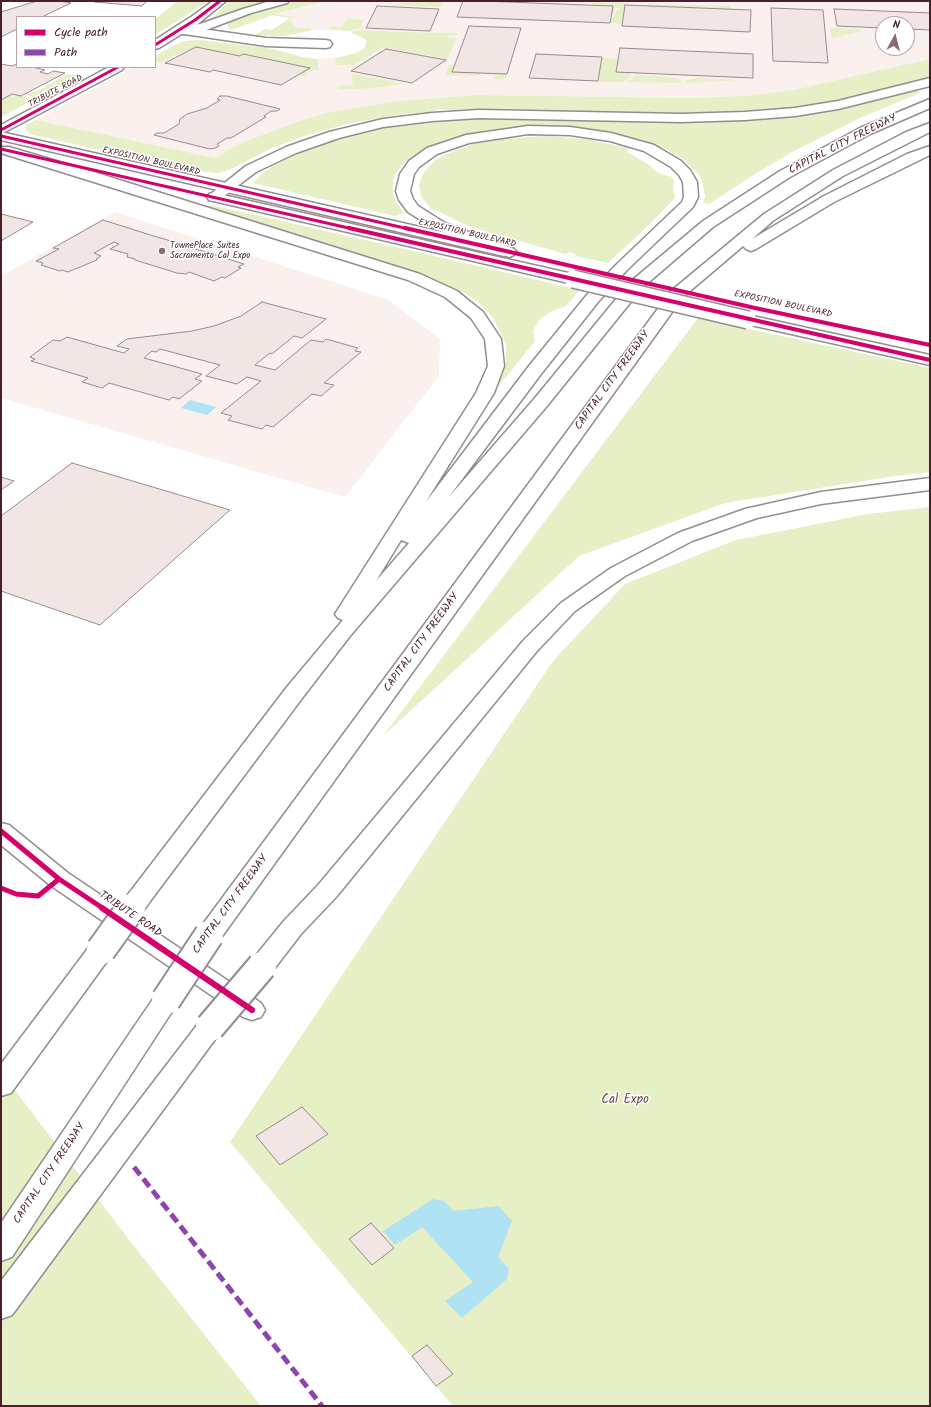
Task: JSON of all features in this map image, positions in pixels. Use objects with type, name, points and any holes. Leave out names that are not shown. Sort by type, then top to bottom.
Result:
[{"type":"main road","points":[[156,44],[181,30],[220,1]]},
{"type":"main road","points":[[181,30],[202,27],[247,11],[282,1]]},
{"type":"main road","points":[[216,22],[214,28],[219,35]]},
{"type":"main road","points":[[181,30],[266,42],[326,44]]},
{"type":"main road","name":"TRIBUTE ROAD","points":[[1,130],[116,68]]},
{"type":"main road","points":[[214,197],[252,169],[291,150],[312,142],[360,128],[402,120],[455,115],[502,114],[681,118],[745,116],[796,112],[838,105],[930,82]]},
{"type":"main road","name":"CAPITAL CITY FREEWAY","points":[[1,1085],[139,898],[295,692],[343,632],[542,402],[636,285],[708,224],[785,174],[865,131],[930,103]]},
{"type":"main road","name":"CAPITAL CITY FREEWAY","points":[[1,1248],[209,935],[667,307],[685,286],[769,217],[838,173],[911,135],[930,127]]},
{"type":"main road","points":[[343,632],[422,518],[567,329],[592,299],[622,267],[688,204],[691,197],[690,182],[685,173],[676,164],[648,148],[611,137],[570,130],[528,130],[479,136],[432,151],[414,164],[407,174],[403,191],[406,200],[413,209],[440,226],[509,252]]},
{"type":"main road","points":[[2,145],[100,178],[414,277],[451,294],[477,315],[493,339],[496,366],[485,393],[295,692]]},
{"type":"main road","name":"EXPOSITION BOULEVARD","points":[[2,145],[226,187],[509,252],[578,274]]},
{"type":"main road","name":"EXPOSITION BOULEVARD","points":[[2,145],[214,197],[578,274],[752,314],[930,360]]},
{"type":"main road","points":[[685,286],[829,199],[912,157],[930,150]]},
{"type":"main road","name":"EXPOSITION BOULEVARD","points":[[752,314],[930,345]]},
{"type":"main road","points":[[1,1305],[210,1027],[292,928],[328,890],[530,646],[568,607],[618,572],[685,537],[752,513],[821,498],[930,484]]},
{"type":"main road","name":"TRIBUTE ROAD","points":[[1,831],[58,879],[252,1010]]},
{"type":"shaded area","points":[[325,1],[930,2],[930,59],[793,90],[745,96],[690,98],[478,95],[398,101],[330,112],[299,121],[241,143],[215,158],[36,120],[132,68],[156,68],[156,56],[185,41],[202,40],[273,49],[313,59],[344,57],[363,49],[367,45],[367,41],[362,36],[353,32],[339,30],[317,30],[276,36],[255,35],[265,29],[272,30],[290,18],[273,15]]},
{"type":"shaded area","points":[[115,212],[389,300],[440,339],[439,376],[345,497],[1,398],[1,276]]},
{"type":"green space","points":[[178,1],[209,1],[156,34],[156,18]]},
{"type":"green space","points":[[230,1],[273,1],[211,19]]},
{"type":"green space","points":[[296,1],[325,1],[275,14],[294,17],[289,20],[297,28],[310,28],[309,31],[283,36],[255,35],[265,29],[272,30],[290,18],[273,15],[231,30],[228,28],[227,25],[233,20]]},
{"type":"green space","points":[[440,1],[444,3],[442,7],[384,5]]},
{"type":"green space","points":[[593,2],[625,3],[622,24],[610,23],[611,17],[614,17],[617,10],[620,10],[620,8],[614,8],[614,13],[611,16],[592,6]]},
{"type":"green space","points":[[647,4],[730,6],[730,9],[647,6]]},
{"type":"green space","points":[[347,19],[364,20],[360,28],[347,31],[329,29],[330,26],[342,27]]},
{"type":"green space","points":[[830,28],[858,29],[862,31],[832,38]]},
{"type":"green space","points":[[360,30],[458,33],[457,35],[448,35],[447,38],[456,38],[448,59],[383,47],[354,65],[336,65],[335,58],[358,53],[365,47],[367,41],[365,39],[350,32]]},
{"type":"green space","points":[[198,40],[273,49],[302,57],[318,59],[318,70],[307,71],[307,75],[302,76],[298,75],[309,68],[243,54],[240,56],[196,47],[160,63],[156,61],[156,55],[185,41]]},
{"type":"green space","points":[[602,58],[618,59],[632,73],[630,74],[631,77],[623,82],[601,82],[598,80]]},
{"type":"green space","points":[[930,59],[930,78],[837,101],[784,109],[750,112],[670,115],[507,109],[440,109],[428,112],[396,115],[352,123],[310,134],[272,148],[229,170],[218,173],[188,170],[30,134],[25,129],[27,125],[36,120],[215,158],[241,143],[299,121],[330,112],[398,101],[478,95],[690,98],[745,96],[793,90]]},
{"type":"green space","points":[[449,65],[454,65],[452,72],[507,74],[506,78],[500,79],[494,79],[495,74],[448,76],[446,74]]},
{"type":"green space","points":[[67,74],[78,76],[37,98],[25,95],[41,89]]},
{"type":"green space","points":[[352,74],[405,84],[362,89],[337,88],[337,86],[353,85]]},
{"type":"green space","points":[[635,75],[671,77],[681,80],[681,83],[627,82]]},
{"type":"green space","points":[[697,78],[743,80],[686,83],[686,80]]},
{"type":"green space","points":[[913,90],[919,91],[920,93],[862,117],[794,151],[750,177],[709,204],[703,203],[705,196],[702,181],[699,175],[685,161],[666,149],[642,140],[616,133],[559,126],[530,126],[483,131],[451,138],[426,148],[405,162],[395,174],[393,181],[393,194],[404,213],[395,216],[253,183],[265,171],[299,152],[326,141],[393,125],[454,118],[731,120]]},
{"type":"green space","points":[[12,94],[15,95],[9,98],[17,95],[35,99],[1,117],[1,100]]},
{"type":"green space","points":[[546,136],[586,139],[628,148],[627,152],[648,164],[658,173],[672,177],[674,182],[674,199],[608,263],[576,256],[571,252],[565,254],[468,226],[436,210],[433,211],[422,198],[419,186],[422,175],[434,161],[446,154],[473,144],[496,139]]},
{"type":"green space","points":[[211,205],[580,290],[566,306],[552,311],[539,320],[533,331],[535,341],[497,388],[506,365],[506,344],[492,316],[477,301],[462,292],[425,275],[208,207]]},
{"type":"green space","points":[[698,318],[930,368],[930,472],[895,476],[725,503],[579,556],[383,736]]},
{"type":"green space","name":"Cal Expo","points":[[930,507],[930,1406],[453,1406],[230,1142],[553,661],[625,584],[736,540],[868,514]]},
{"type":"green space","points":[[1,1072],[130,1241],[261,1406],[1,1406]]},
{"type":"water","points":[[190,400],[216,407],[207,415],[181,408]]},
{"type":"water","points":[[433,1199],[444,1201],[454,1211],[498,1206],[512,1221],[498,1257],[509,1269],[507,1279],[462,1318],[445,1301],[473,1282],[422,1227],[395,1245],[383,1231]]},
{"type":"building","points":[[37,1],[60,1],[71,3],[44,16],[16,16],[16,30],[1,37],[1,12]]},
{"type":"building","points":[[147,1],[142,6],[94,2]]},
{"type":"building","points":[[463,1],[613,6],[610,23],[457,17]]},
{"type":"building","points":[[625,5],[751,10],[750,32],[622,26]]},
{"type":"building","points":[[377,6],[439,9],[430,31],[366,28]]},
{"type":"building","points":[[771,8],[823,10],[828,63],[773,61]]},
{"type":"building","points":[[834,9],[930,13],[930,30],[915,29],[915,16],[875,16],[875,28],[837,26]]},
{"type":"building","points":[[469,26],[521,28],[507,74],[452,72]]},
{"type":"building","points":[[196,47],[240,56],[243,54],[310,68],[281,85],[213,70],[210,72],[165,63]]},
{"type":"building","points":[[620,48],[753,54],[753,78],[616,72]]},
{"type":"building","points":[[386,49],[446,60],[412,83],[351,71]]},
{"type":"building","points":[[536,54],[602,57],[598,81],[529,78]]},
{"type":"building","points":[[1,64],[12,66],[16,64],[16,68],[36,68],[45,70],[40,72],[48,74],[53,71],[65,73],[21,96],[12,94],[1,100]]},
{"type":"building","points":[[220,96],[227,96],[280,109],[277,111],[271,111],[264,116],[266,117],[231,138],[227,138],[217,144],[219,146],[215,148],[210,149],[154,135],[157,133],[164,133],[179,124],[180,119],[187,114],[207,108],[220,100],[217,99]]},
{"type":"building","points":[[1,214],[33,222],[1,241]]},
{"type":"building","name":"TownePlace Suites Sacramento Cal Expo","points":[[103,220],[244,264],[238,267],[241,268],[225,278],[222,277],[214,281],[189,272],[186,274],[177,273],[127,257],[128,254],[110,249],[119,244],[114,242],[94,253],[101,256],[96,259],[97,260],[68,272],[41,265],[43,263],[36,261],[59,249],[53,248]]},
{"type":"building","points":[[262,302],[326,319],[302,338],[294,336],[272,354],[270,353],[255,365],[275,370],[311,340],[323,342],[326,339],[358,348],[355,351],[361,352],[324,383],[334,385],[321,396],[312,394],[273,427],[266,425],[262,429],[228,420],[232,416],[221,413],[261,381],[247,377],[237,384],[206,376],[220,365],[160,349],[156,352],[152,351],[144,358],[202,374],[195,379],[202,381],[179,399],[173,397],[169,400],[109,383],[102,388],[82,382],[88,378],[31,361],[35,359],[30,357],[53,340],[60,341],[67,337],[124,353],[129,349],[117,346],[127,339],[192,331],[214,326],[241,316]]},
{"type":"building","points":[[72,463],[230,510],[100,625],[1,591],[1,516]]},
{"type":"building","points":[[1,477],[14,481],[1,490]]},
{"type":"building","points":[[302,1107],[328,1134],[280,1165],[256,1136]]},
{"type":"building","points":[[371,1223],[394,1248],[372,1265],[349,1239]]},
{"type":"building","points":[[427,1345],[453,1374],[436,1386],[412,1356]]},
{"type":"marked path","points":[[134,1167],[322,1406]]},
{"type":"cycle path","points":[[156,44],[195,20],[220,1]]},
{"type":"cycle path","points":[[1,130],[116,68]]},
{"type":"cycle path","points":[[1,136],[755,308],[930,345]]},
{"type":"cycle path","points":[[1,149],[930,360]]},
{"type":"cycle path","points":[[1,831],[59,879],[252,1010]]},
{"type":"cycle path","points":[[1,888],[16,894],[38,896],[59,879]]},
{"type":"place","name":"TownePlace Suites Sacramento Cal Expo","points":[[162,251]]}]
